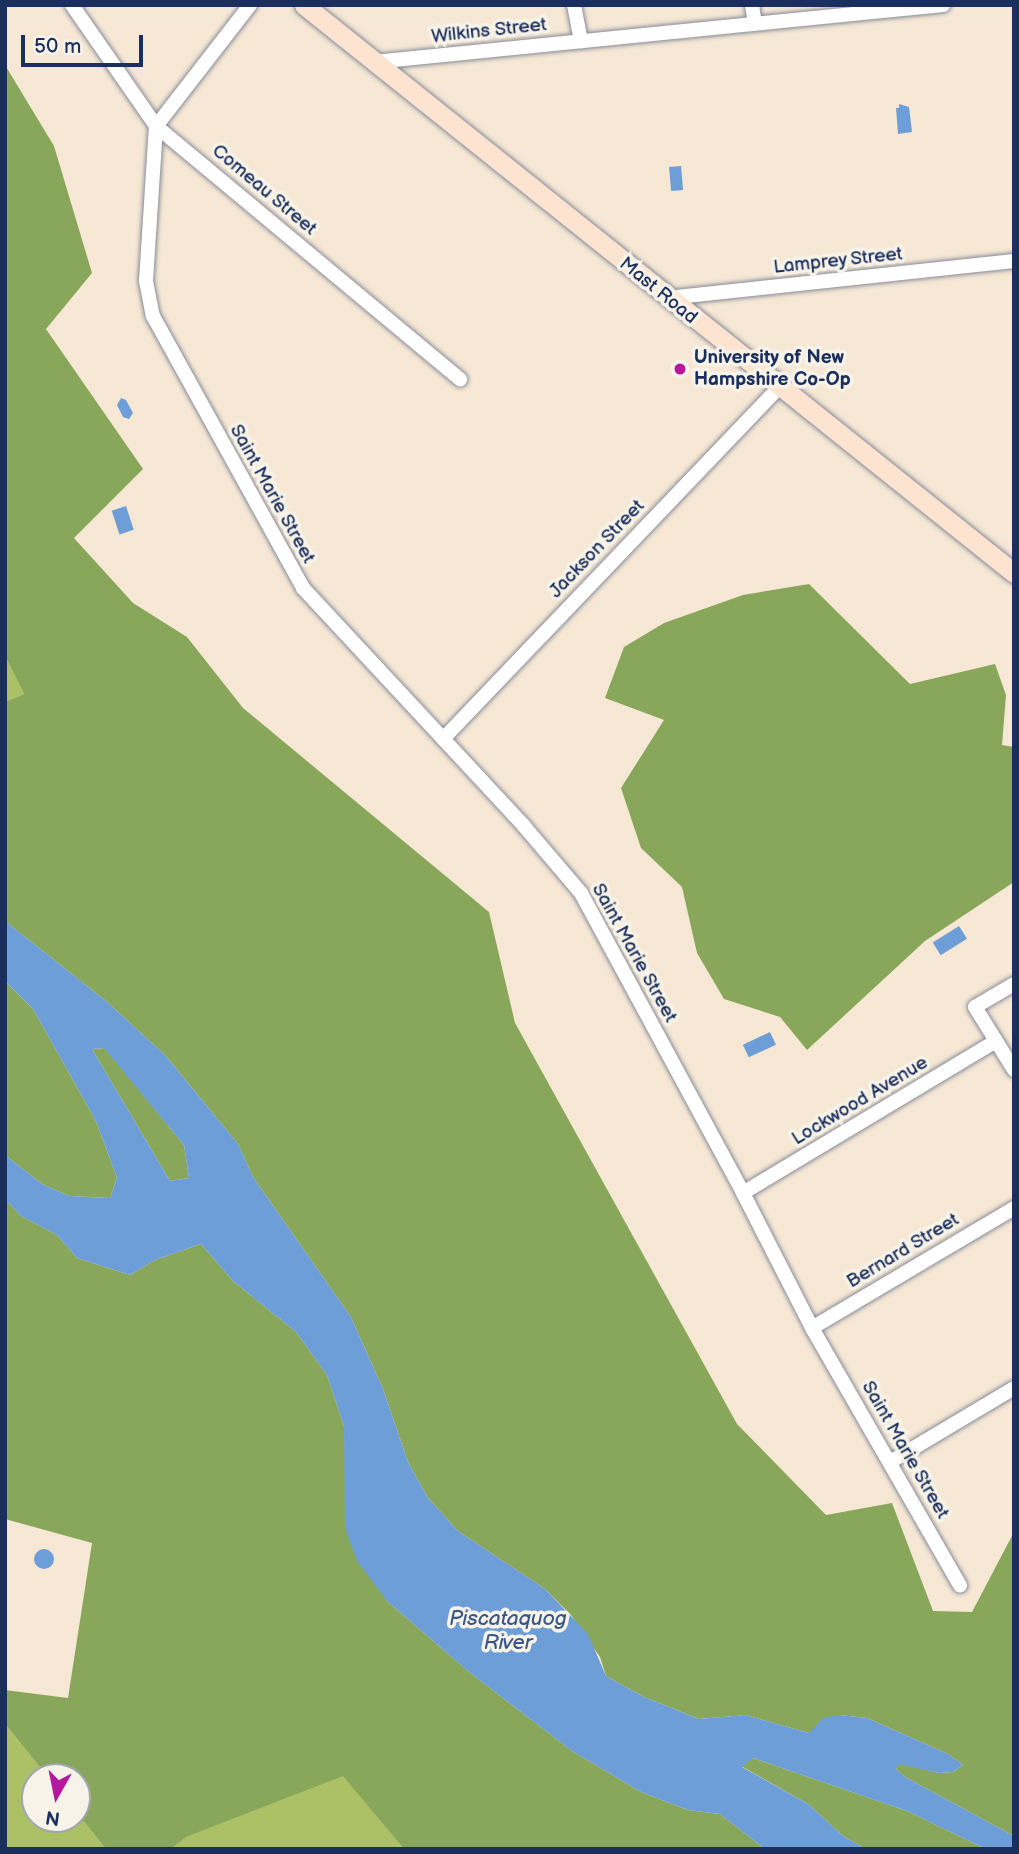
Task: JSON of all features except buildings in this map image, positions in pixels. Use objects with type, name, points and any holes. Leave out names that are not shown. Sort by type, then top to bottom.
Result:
[{"type":"main road","name":"Mast Road","points":[[304,5],[1014,573]]},
{"type":"street","name":"Comeau Street","points":[[72,5],[156,126],[460,379]]},
{"type":"street","points":[[156,126],[250,5]]},
{"type":"street","points":[[574,5],[581,41]]},
{"type":"street","points":[[752,5],[755,23]]},
{"type":"street","name":"Wilkins Street","points":[[374,62],[943,5]]},
{"type":"street","name":"Saint Marie Street","points":[[156,126],[146,281],[153,316],[291,573],[581,893],[743,1193],[812,1328],[960,1585]]},
{"type":"street","name":"Lamprey Street","points":[[667,298],[1014,261]]},
{"type":"street","name":"Jackson Street","points":[[443,738],[779,387]]},
{"type":"street","points":[[1014,984],[975,1007],[1014,1070]]},
{"type":"street","name":"Lockwood Avenue","points":[[743,1193],[996,1041]]},
{"type":"street","name":"Bernard Street","points":[[812,1328],[1014,1208]]},
{"type":"street","points":[[890,1462],[1014,1388]]},
{"type":"green space","points":[[5,65],[54,146],[92,273],[46,329],[143,469],[74,538],[133,603],[187,637],[243,708],[489,912],[515,1023],[737,1424],[826,1515],[892,1503],[933,1611],[972,1612],[1014,1532],[1014,1836],[905,1777],[896,1769],[898,1763],[939,1773],[953,1772],[963,1765],[948,1754],[867,1718],[840,1715],[809,1733],[745,1715],[699,1719],[644,1697],[606,1676],[600,1657],[571,1615],[545,1589],[458,1531],[428,1498],[408,1462],[383,1389],[351,1317],[253,1177],[238,1144],[165,1055],[106,1001],[5,921],[5,702],[24,694],[5,656]]},
{"type":"green space","points":[[809,584],[910,684],[995,664],[1006,695],[1002,745],[1014,747],[1014,882],[925,941],[807,1050],[780,1017],[724,999],[697,953],[682,887],[641,848],[621,788],[664,720],[605,698],[624,647],[664,623],[743,595]]},
{"type":"green space","points":[[5,656],[24,694],[5,702]]},
{"type":"green space","points":[[5,981],[33,1009],[96,1121],[117,1178],[110,1198],[69,1196],[42,1184],[5,1155]]},
{"type":"green space","points":[[105,1048],[184,1145],[189,1178],[170,1181],[92,1049]]},
{"type":"green space","points":[[5,1199],[21,1216],[57,1235],[77,1258],[130,1275],[155,1260],[201,1244],[233,1281],[296,1332],[327,1375],[344,1426],[346,1471],[387,1601],[469,1672],[572,1751],[641,1792],[688,1810],[720,1814],[765,1849],[404,1849],[343,1776],[186,1837],[171,1849],[106,1849],[91,1830],[91,1763],[37,1763],[5,1724],[5,1690],[68,1698],[92,1543],[5,1519]]},
{"type":"green space","points":[[5,1724],[37,1763],[21,1763],[21,1833],[91,1833],[91,1830],[106,1849],[5,1849]]},
{"type":"green space","points":[[753,1758],[907,1811],[986,1849],[864,1848],[843,1836],[808,1804],[741,1766]]},
{"type":"green space","points":[[343,1775],[404,1849],[171,1849],[185,1837]]},
{"type":"water","points":[[899,104],[909,107],[912,132],[898,134],[896,108],[899,108]]},
{"type":"water","points":[[681,166],[683,190],[671,191],[669,167]]},
{"type":"water","points":[[121,398],[126,400],[133,413],[129,419],[123,417],[117,405]]},
{"type":"water","points":[[126,506],[134,530],[119,534],[112,511]]},
{"type":"water","name":"Piscataquog River","points":[[5,921],[106,1001],[165,1055],[238,1144],[253,1177],[351,1317],[383,1389],[408,1462],[428,1498],[458,1531],[545,1589],[588,1634],[606,1676],[644,1697],[699,1719],[745,1715],[809,1733],[823,1718],[840,1715],[867,1718],[948,1754],[963,1765],[953,1772],[939,1773],[899,1764],[896,1769],[905,1777],[1014,1836],[1014,1849],[986,1849],[907,1811],[753,1758],[742,1767],[808,1804],[843,1836],[864,1848],[897,1849],[765,1849],[720,1814],[688,1810],[641,1792],[572,1751],[469,1672],[387,1601],[357,1561],[345,1528],[344,1426],[327,1375],[296,1332],[233,1281],[201,1244],[155,1260],[130,1275],[77,1258],[57,1235],[21,1216],[5,1199],[5,1155],[42,1184],[69,1196],[110,1198],[117,1178],[96,1121],[33,1009],[5,981]],"holes":[[[104,1048],[184,1145],[189,1178],[170,1181],[92,1049]]]},
{"type":"water","points":[[959,926],[967,939],[941,955],[933,942]]},
{"type":"water","points":[[770,1032],[776,1045],[749,1057],[743,1045]]},
{"type":"water","points":[[40,1549],[48,1549],[54,1559],[48,1569],[40,1569],[34,1563],[34,1555]]},
{"type":"place","name":"University of New Hampshire Co-Op","points":[[680,369]]}]
